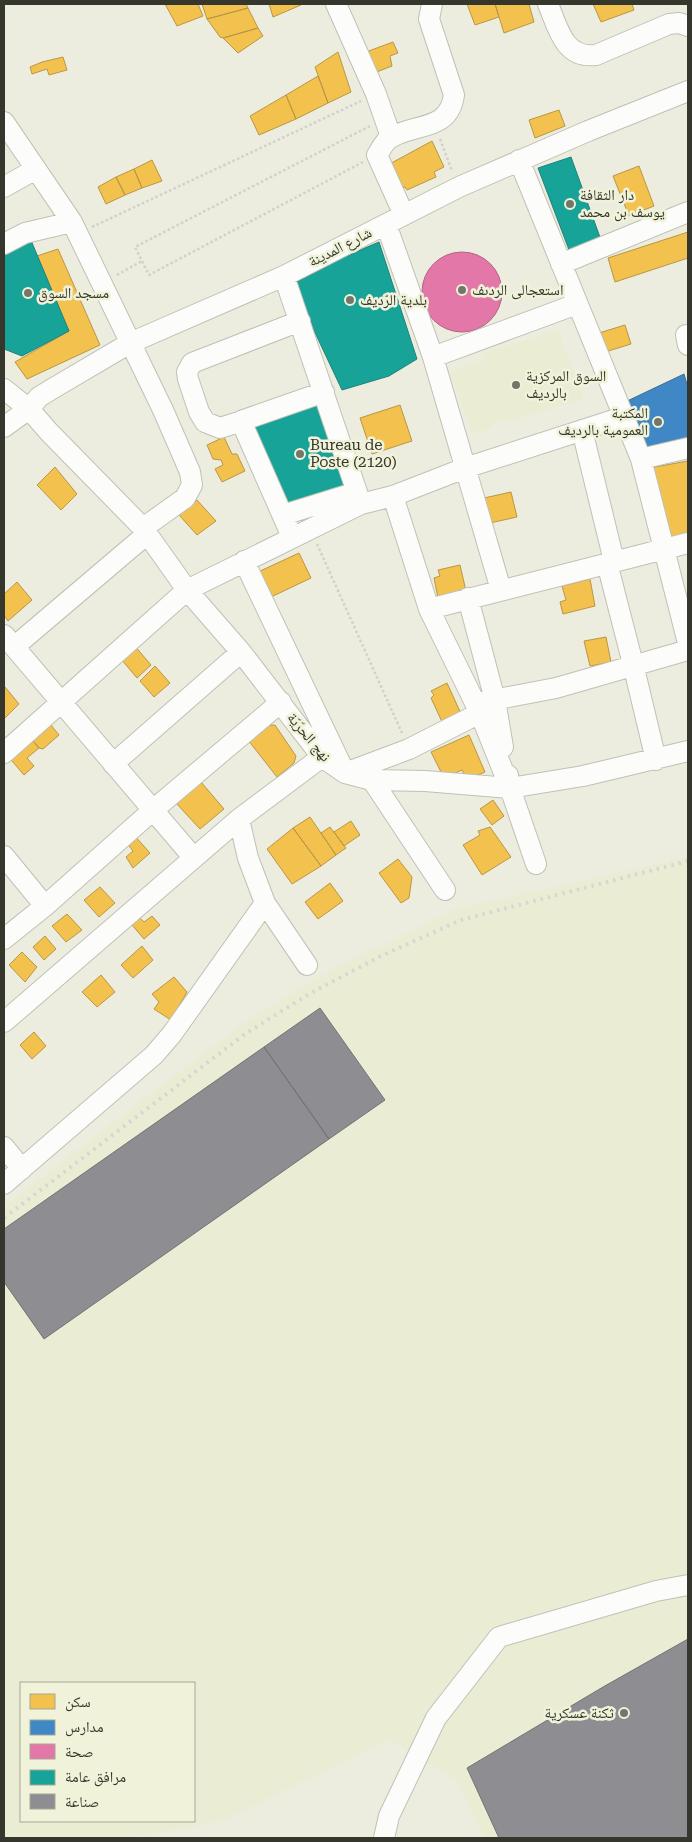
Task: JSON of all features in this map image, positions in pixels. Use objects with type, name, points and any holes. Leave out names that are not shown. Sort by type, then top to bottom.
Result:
[{"type":"street","points":[[336,4],[376,94],[388,128],[383,145],[377,155],[404,215]]},
{"type":"street","points":[[388,128],[435,123],[444,118],[453,104],[454,95],[429,19],[432,4]]},
{"type":"street","points":[[548,4],[563,41],[578,54],[587,56],[596,55],[670,24],[679,23],[688,26]]},
{"type":"street","name":"شارع المدينة","points":[[4,426],[29,409],[39,398],[52,389],[130,343],[284,276],[459,187],[519,160],[688,91]]},
{"type":"street","points":[[4,122],[72,224],[163,410],[192,480],[186,498],[9,641],[193,857]]},
{"type":"street","points":[[519,160],[641,459],[688,643]]},
{"type":"street","points":[[4,187],[38,173]]},
{"type":"street","points":[[561,264],[688,212]]},
{"type":"street","points":[[4,244],[25,232],[72,224]]},
{"type":"street","points":[[386,224],[432,357],[501,590]]},
{"type":"street","points":[[284,276],[359,498]]},
{"type":"street","points":[[432,357],[577,304]]},
{"type":"street","points":[[300,321],[192,363],[187,372],[188,380],[199,412],[205,422],[220,428],[324,392]]},
{"type":"street","name":"نهج الحرّيّة","points":[[4,389],[29,409],[145,531],[187,590],[242,652],[322,757],[345,773],[372,780],[425,781],[510,788],[583,776],[688,751]]},
{"type":"street","points":[[283,515],[359,498],[393,496],[465,468],[623,417]]},
{"type":"street","points":[[242,421],[283,515],[301,533]]},
{"type":"street","points":[[4,426],[49,432]]},
{"type":"street","points":[[582,430],[610,562],[656,760]]},
{"type":"street","points":[[641,459],[688,448]]},
{"type":"street","points":[[393,496],[429,609],[478,709],[510,788],[536,864]]},
{"type":"street","points":[[4,753],[187,590],[301,533],[359,498]]},
{"type":"street","points":[[429,609],[688,543]]},
{"type":"street","points":[[244,561],[345,773],[409,748],[495,700],[556,688],[633,664],[688,650]]},
{"type":"street","points":[[468,598],[495,700],[510,788]]},
{"type":"street","points":[[113,764],[242,652]]},
{"type":"street","points":[[4,939],[45,906],[153,810],[280,702]]},
{"type":"street","points":[[4,1022],[193,857],[239,819],[322,757]]},
{"type":"street","points":[[372,780],[445,890]]},
{"type":"street","points":[[239,819],[248,858],[265,903],[307,965]]},
{"type":"street","points":[[4,856],[45,906]]},
{"type":"street","points":[[4,1184],[154,1055],[172,1034],[265,903]]},
{"type":"street","points":[[4,1147],[22,1169]]},
{"type":"street","points":[[384,1838],[389,1816],[436,1718],[498,1637],[656,1591],[688,1585]]},
{"type":"path","points":[[72,224],[376,94]]},
{"type":"path","points":[[435,123],[459,187]]},
{"type":"path","points":[[377,155],[149,275],[135,247],[388,128]]},
{"type":"path","points":[[101,283],[142,262]]},
{"type":"path","points":[[301,533],[409,748]]},
{"type":"shaded area","name":"السوق المركزية بالرديف","points":[[558,331],[584,399],[506,422],[503,419],[493,423],[489,429],[472,434],[450,371],[484,360],[482,353]]},
{"type":"shaded area","points":[[688,857],[688,1838],[484,1838],[458,1781],[389,1739],[222,1821],[128,1838],[4,1838],[4,1206],[242,1024],[331,970],[456,909]]},
{"type":"building: سكن","points":[[165,4],[198,4],[203,16],[177,26]]},
{"type":"building: سكن","points":[[202,4],[246,4],[248,8],[207,19]]},
{"type":"building: سكن","points":[[269,4],[301,4],[301,5],[273,17]]},
{"type":"building: سكن","points":[[467,4],[495,4],[499,17],[475,25]]},
{"type":"building: سكن","points":[[495,4],[529,4],[534,22],[504,33]]},
{"type":"building: سكن","points":[[593,4],[632,4],[634,10],[601,22]]},
{"type":"building: سكن","points":[[248,8],[258,28],[223,38],[220,37],[207,19]]},
{"type":"building: سكن","points":[[258,28],[263,36],[238,53],[223,38]]},
{"type":"building: سكن","points":[[393,42],[398,53],[390,56],[392,66],[374,73],[366,52]]},
{"type":"building: سكن","points":[[338,52],[351,92],[328,103],[315,67]]},
{"type":"building: سكن","points":[[63,57],[67,70],[49,75],[47,69],[32,74],[30,67]]},
{"type":"building: سكن","points":[[318,76],[328,103],[296,119],[286,95]]},
{"type":"building: سكن","points":[[286,95],[296,119],[259,135],[250,116]]},
{"type":"building: سكن","points":[[559,110],[565,126],[535,138],[529,120]]},
{"type":"building: سكن","points":[[432,141],[444,167],[434,172],[436,177],[407,190],[405,187],[400,188],[384,167]]},
{"type":"building: سكن","points":[[152,160],[162,181],[142,188],[134,169]]},
{"type":"building: سكن","points":[[639,166],[654,206],[629,216],[613,176]]},
{"type":"building: سكن","points":[[134,169],[142,188],[125,195],[116,177]]},
{"type":"building: سكن","points":[[116,177],[125,195],[106,204],[98,187]]},
{"type":"building: سكن","points":[[688,232],[688,258],[615,282],[608,258]]},
{"type":"building: سكن","points":[[58,249],[100,345],[27,379],[15,362],[69,331],[37,256]]},
{"type":"building: سكن","points":[[625,325],[631,344],[605,352],[599,333]]},
{"type":"building: سكن","points":[[400,405],[412,441],[372,454],[360,418]]},
{"type":"building: سكن","points":[[224,437],[232,454],[237,454],[245,471],[222,482],[215,469],[223,465],[221,460],[213,459],[207,445]]},
{"type":"building: سكن","points":[[688,461],[688,542],[666,547],[649,468]]},
{"type":"building: سكن","points":[[55,467],[77,494],[61,510],[37,485]]},
{"type":"building: سكن","points":[[511,492],[517,517],[490,523],[484,498]]},
{"type":"building: سكن","points":[[197,500],[216,521],[197,535],[179,515]]},
{"type":"building: سكن","points":[[299,553],[311,578],[271,597],[258,572]]},
{"type":"building: سكن","points":[[460,565],[466,591],[438,598],[434,578],[440,576],[438,570]]},
{"type":"building: سكن","points":[[590,579],[595,606],[563,614],[560,602],[566,600],[562,586]]},
{"type":"building: سكن","points":[[17,582],[32,600],[8,621],[4,615],[4,594]]},
{"type":"building: سكن","points":[[606,637],[611,662],[590,666],[584,641]]},
{"type":"building: سكن","points":[[134,645],[151,665],[137,678],[121,659]]},
{"type":"building: سكن","points":[[155,666],[170,683],[154,697],[140,681]]},
{"type":"building: سكن","points":[[447,683],[462,716],[443,724],[431,698],[434,695],[431,691]]},
{"type":"building: سكن","points":[[4,688],[19,704],[4,719]]},
{"type":"building: سكن","points":[[46,719],[59,735],[43,749],[39,748],[28,735]]},
{"type":"building: سكن","points":[[275,725],[296,756],[294,763],[277,777],[248,740],[264,726]]},
{"type":"building: سكن","points":[[28,735],[39,748],[27,758],[34,766],[24,775],[6,754]]},
{"type":"building: سكن","points":[[469,735],[485,772],[467,780],[462,770],[444,778],[431,752]]},
{"type":"building: سكن","points":[[201,782],[224,809],[200,829],[176,803]]},
{"type":"building: سكن","points":[[493,800],[504,816],[492,825],[480,809]]},
{"type":"building: سكن","points":[[310,817],[336,855],[321,866],[293,828]]},
{"type":"building: سكن","points":[[351,821],[360,835],[344,846],[334,832]]},
{"type":"building: سكن","points":[[330,827],[346,848],[336,855],[321,833]]},
{"type":"building: سكن","points":[[490,827],[511,857],[482,875],[463,845],[480,835],[478,831]]},
{"type":"building: سكن","points":[[293,828],[321,866],[292,884],[267,849]]},
{"type":"building: سكن","points":[[134,835],[150,853],[133,868],[126,857],[133,851],[126,842]]},
{"type":"building: سكن","points":[[398,859],[412,877],[409,898],[401,903],[379,873]]},
{"type":"building: سكن","points":[[330,883],[343,901],[318,919],[305,902]]},
{"type":"building: سكن","points":[[100,887],[115,903],[99,917],[84,900]]},
{"type":"building: سكن","points":[[67,914],[82,930],[66,942],[52,926]]},
{"type":"building: سكن","points":[[152,916],[160,925],[144,939],[132,925],[140,918],[144,922]]},
{"type":"building: سكن","points":[[45,936],[56,949],[44,960],[33,947]]},
{"type":"building: سكن","points":[[142,946],[153,960],[133,978],[121,965]]},
{"type":"building: سكن","points":[[22,952],[37,967],[25,982],[9,965]]},
{"type":"building: سكن","points":[[101,975],[115,992],[97,1007],[82,992]]},
{"type":"building: سكن","points":[[174,977],[187,992],[171,1020],[154,1009],[159,1002],[152,994]]},
{"type":"building: سكن","points":[[34,1032],[46,1046],[32,1059],[20,1045]]},
{"type":"building: مدارس","name":"المكتبة العمومية بالرديف","points":[[684,374],[688,388],[688,440],[637,449],[623,403]]},
{"type":"building: صحة","name":"استعجالى الردىف","points":[[462,252],[477,255],[490,264],[499,277],[502,292],[499,307],[490,320],[477,329],[462,332],[447,329],[434,320],[425,307],[422,292],[425,277],[434,264],[447,255]]},
{"type":"building: مرافق عامة","name":"دار الثقافة يوسف بن محمد","points":[[571,157],[601,240],[571,255],[538,168]]},
{"type":"building: مرافق عامة","name":"مسجد السوق","points":[[30,238],[69,331],[22,356],[4,349],[4,254]]},
{"type":"building: مرافق عامة","name":"بلدية الرّديف","points":[[379,242],[417,359],[389,376],[342,390],[310,322],[295,278]]},
{"type":"building: مرافق عامة","name":"Bureau de Poste (2120)","points":[[318,403],[349,484],[283,507],[250,425]]},
{"type":"building: صناعة","points":[[320,1008],[385,1100],[329,1139],[264,1047]]},
{"type":"building: صناعة","points":[[264,1047],[329,1139],[44,1339],[4,1282],[4,1229]]},
{"type":"building: صناعة","name":"ثكنة عسكرية","points":[[688,1639],[688,1838],[499,1838],[467,1768]]},
{"type":"railway","points":[[4,1218],[245,1034],[309,994],[381,956],[461,920],[688,861]]},
{"type":"place","name":"دار الثقافة يوسف بن محمد","points":[[570,204]]},
{"type":"place","name":"استعجالى الردىف","points":[[462,290]]},
{"type":"place","name":"مسجد السوق","points":[[28,293]]},
{"type":"place","name":"بلدية الرّديف","points":[[350,300]]},
{"type":"place","name":"السوق المركزية بالرديف","points":[[516,385]]},
{"type":"place","name":"المكتبة العمومية بالرديف","points":[[658,422]]},
{"type":"place","name":"Bureau de Poste (2120)","points":[[300,454]]},
{"type":"place","name":"ثكنة عسكرية","points":[[624,1713]]}]
